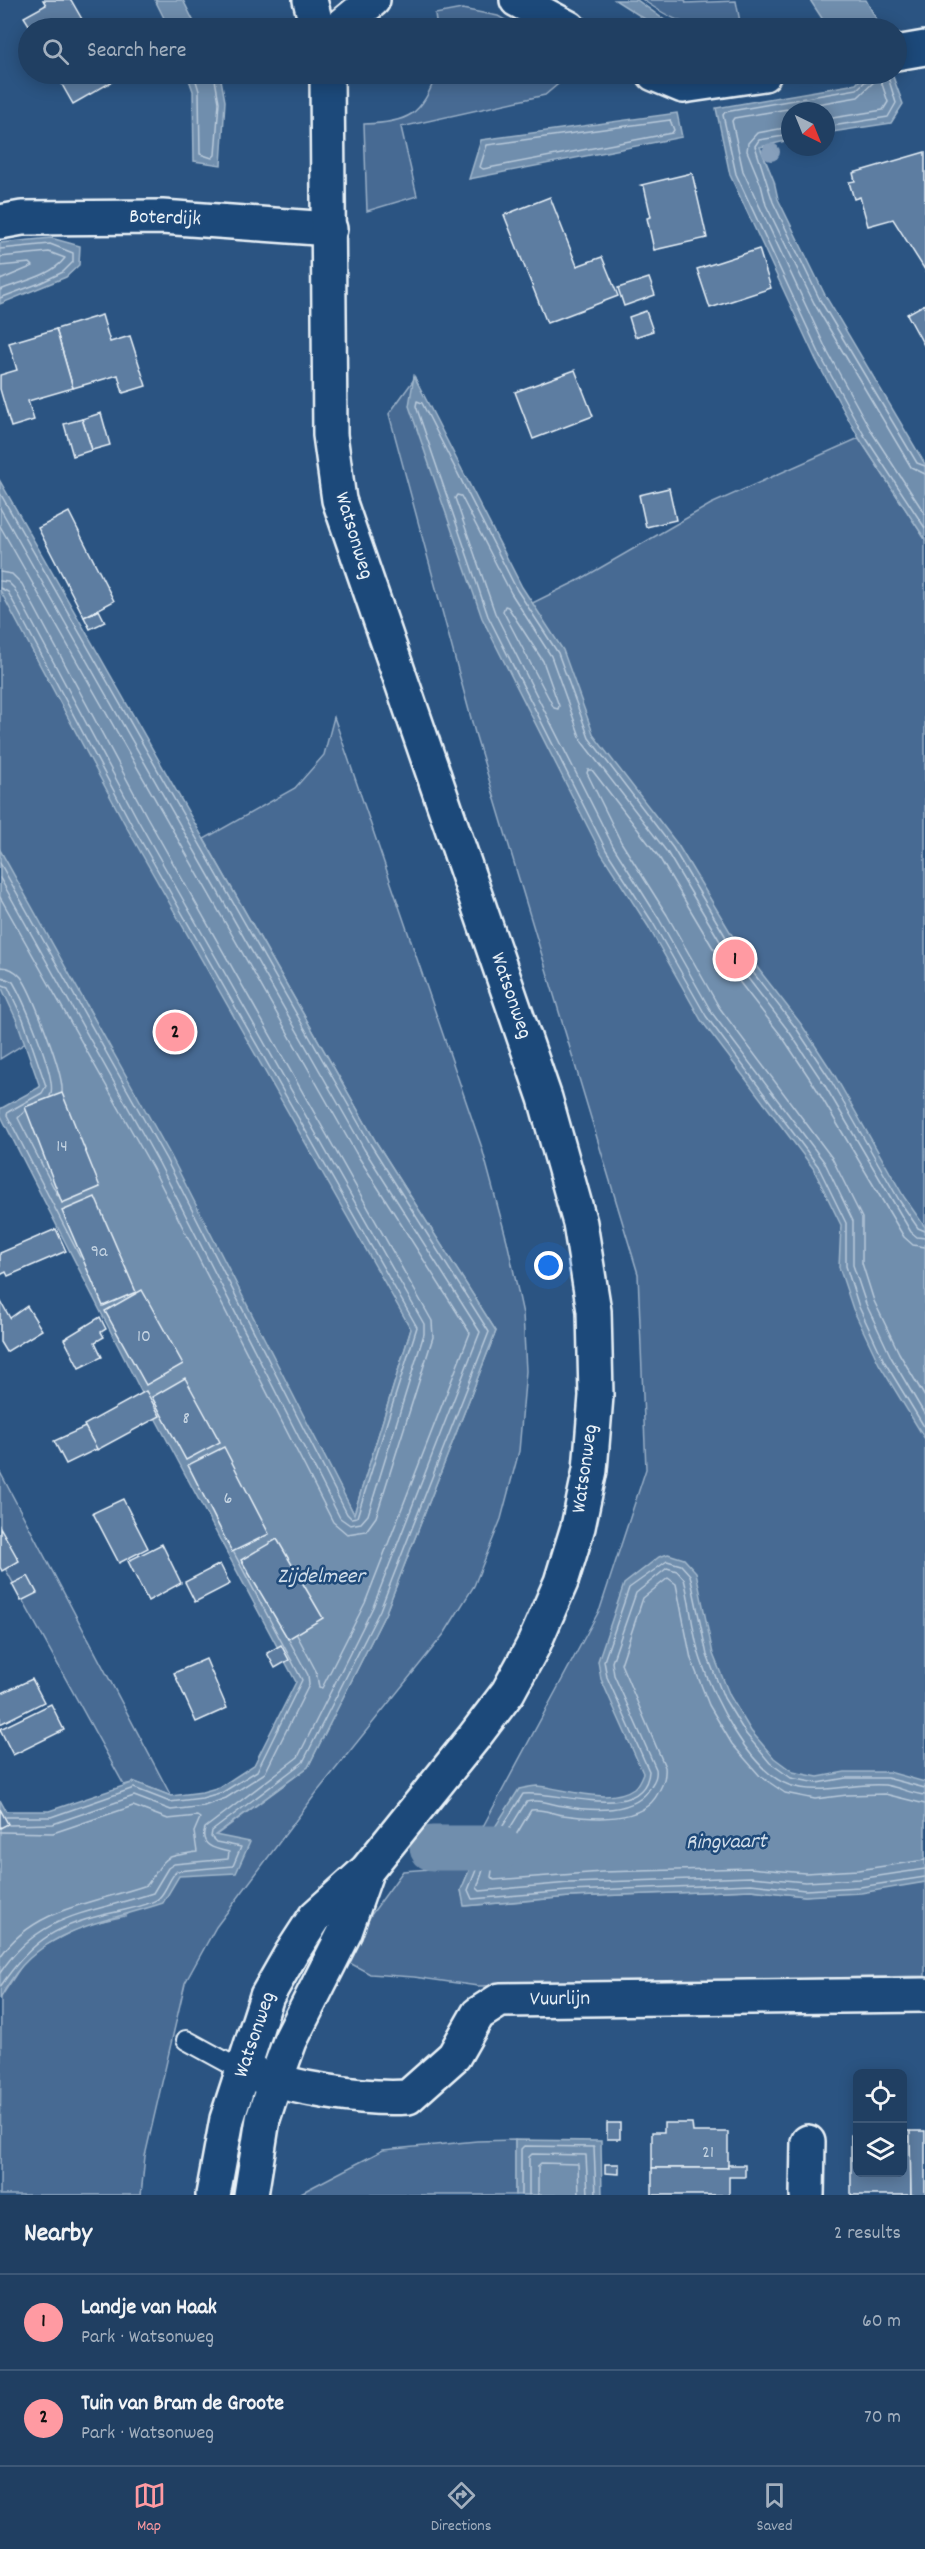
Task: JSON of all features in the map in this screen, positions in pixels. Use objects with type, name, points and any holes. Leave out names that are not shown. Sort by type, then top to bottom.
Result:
[{"type":"street","points":[[310,0],[314,18]]},
{"type":"street","points":[[351,18],[373,0]]},
{"type":"street","points":[[517,0],[550,18]]},
{"type":"street","points":[[907,51],[925,48]]},
{"type":"street","name":"Watsonweg","points":[[213,2195],[227,2119],[267,1996],[291,1954],[315,1917],[367,1870],[508,1692],[533,1646],[561,1582],[590,1470],[596,1396],[595,1321],[580,1223],[545,1098],[339,500],[330,435],[327,84]]},
{"type":"street","points":[[678,84],[683,86],[696,84]]},
{"type":"street","name":"Boterdijk","points":[[0,222],[22,218],[162,217],[330,229]]},
{"type":"street","name":"Watsonweg","points":[[251,2195],[263,2119],[275,2082],[290,2040],[345,1932],[367,1870]]},
{"type":"street","name":"Vuurlijn","points":[[243,2071],[275,2082],[318,2090],[408,2097],[454,2056],[478,2014],[500,2000],[925,1995]]},
{"type":"street","points":[[807,2195],[808,2142]]},
{"type":"lane","points":[[186,2040],[243,2071]]},
{"type":"shaded area","points":[[643,0],[685,0],[686,3],[736,1],[739,18],[672,18]]},
{"type":"shaded area","points":[[462,9],[502,18],[436,18],[435,14]]},
{"type":"shaded area","points":[[432,84],[558,84],[545,95],[401,127],[417,196],[367,211],[364,124],[402,119],[419,108]]},
{"type":"shaded area","points":[[415,378],[486,626],[581,579],[711,504],[859,438],[925,539],[925,1790],[480,1832],[600,1609],[646,1469],[638,1274],[475,733],[389,414]]},
{"type":"shaded area","points":[[0,580],[411,1329],[354,1514],[87,1005],[0,1059]]},
{"type":"shaded area","points":[[334,717],[482,1148],[507,1241],[523,1314],[526,1371],[519,1451],[501,1519],[474,1586],[444,1634],[317,1792],[216,1927],[185,1983],[145,2156],[141,2195],[0,2195],[1,1997],[24,1962],[40,1948],[84,1925],[125,1916],[179,1876],[215,1836],[308,1767],[386,1612],[496,1331],[376,1142],[204,839],[295,788],[324,755]]},
{"type":"shaded area","points":[[0,1472],[171,1796],[135,1782],[124,1785],[0,1559]]},
{"type":"shaded area","points":[[471,1866],[461,1890],[465,1906],[570,1897],[751,1890],[805,1896],[925,1882],[925,1976],[478,1986],[414,1977],[370,1974],[346,1961],[371,1915],[403,1871]]},
{"type":"shaded area","points":[[515,2140],[515,2195],[297,2195],[383,2150],[477,2141]]},
{"type":"water","points":[[155,0],[183,0],[192,18],[164,18]]},
{"type":"water","points":[[615,0],[637,0],[662,18],[643,18]]},
{"type":"water","points":[[810,0],[866,0],[876,18],[822,18]]},
{"type":"water","points":[[191,84],[222,84],[225,101],[221,165],[194,161],[193,91]]},
{"type":"water","points":[[856,84],[896,84],[903,104],[891,123],[835,132],[835,102],[781,102],[781,142],[760,147],[774,181],[778,199],[826,297],[925,464],[925,539],[859,438],[816,360],[730,175],[716,108]]},
{"type":"water","points":[[677,113],[682,137],[469,179],[481,140]]},
{"type":"water","points":[[51,238],[80,246],[79,265],[66,277],[0,304],[0,243]]},
{"type":"water","points":[[414,376],[522,587],[563,650],[594,736],[678,845],[732,935],[801,1024],[835,1076],[904,1197],[925,1227],[925,1439],[879,1364],[853,1309],[839,1267],[841,1225],[813,1168],[701,1020],[648,926],[601,853],[482,618],[409,406]]},
{"type":"water","name":"Zijdelmeer","points":[[0,481],[376,1142],[496,1331],[386,1612],[308,1767],[215,1835],[250,1842],[236,1873],[179,1876],[163,1903],[91,1924],[49,1943],[31,1957],[14,1975],[0,1999],[0,1800],[6,1811],[49,1811],[135,1782],[171,1796],[220,1787],[254,1765],[296,1682],[144,1397],[0,1114],[0,1109],[40,1087],[17,1021],[0,984],[0,850],[171,1156],[354,1514],[411,1329],[127,828],[0,590]]},
{"type":"water","name":"Ringvaart","points":[[668,1554],[684,1559],[696,1572],[713,1654],[730,1696],[751,1731],[774,1758],[793,1772],[818,1777],[845,1772],[889,1772],[925,1782],[925,1882],[861,1893],[805,1896],[751,1890],[570,1897],[464,1906],[461,1890],[471,1866],[424,1869],[441,1844],[485,1843],[519,1789],[537,1786],[586,1795],[612,1796],[624,1793],[637,1785],[643,1773],[601,1679],[598,1661],[624,1584],[659,1557]]},
{"type":"water","points":[[515,2140],[601,2141],[602,2195],[515,2195]]},
{"type":"building","points":[[43,0],[71,0],[81,18],[24,17],[46,5]]},
{"type":"building","points":[[62,84],[108,84],[73,104]]},
{"type":"building","points":[[925,152],[925,270],[893,219],[868,226],[860,197],[854,199],[849,182],[855,181],[853,173]]},
{"type":"building","points":[[692,173],[707,238],[654,250],[647,218],[651,217],[644,186],[641,185]]},
{"type":"building","points":[[550,197],[577,266],[602,257],[618,296],[547,323],[504,215]]},
{"type":"building","points":[[759,249],[771,288],[710,308],[697,269]]},
{"type":"building","points":[[649,278],[655,295],[624,306],[618,288]]},
{"type":"building","points":[[925,304],[925,347],[907,314]]},
{"type":"building","points":[[646,311],[653,331],[635,337],[629,317]]},
{"type":"building","points":[[102,315],[110,342],[130,336],[146,386],[123,393],[118,375],[73,388],[56,329]]},
{"type":"building","points":[[56,329],[73,388],[28,401],[34,420],[11,427],[0,389],[0,375],[17,370],[9,343]]},
{"type":"building","points":[[575,370],[593,416],[533,439],[515,392]]},
{"type":"building","points":[[101,413],[110,445],[92,450],[82,419]]},
{"type":"building","points":[[82,419],[92,450],[73,456],[64,424]]},
{"type":"building","points":[[669,488],[676,520],[646,527],[639,495]]},
{"type":"building","points":[[69,512],[114,601],[84,617],[38,528]]},
{"type":"building","points":[[99,610],[105,622],[90,629],[84,617]]},
{"type":"building","points":[[62,1093],[100,1187],[62,1203],[25,1107]]},
{"type":"building","points":[[95,1197],[136,1292],[103,1306],[62,1211]]},
{"type":"building","points":[[56,1229],[66,1251],[8,1276],[6,1272],[0,1275],[0,1253]]},
{"type":"building","points":[[142,1290],[183,1364],[146,1385],[105,1311]]},
{"type":"building","points":[[0,1300],[10,1318],[27,1306],[42,1330],[6,1352],[0,1342]]},
{"type":"building","points":[[100,1317],[106,1329],[101,1332],[104,1337],[95,1342],[102,1357],[79,1368],[64,1339]]},
{"type":"building","points":[[185,1378],[220,1442],[186,1460],[152,1397]]},
{"type":"building","points":[[146,1391],[160,1416],[97,1450],[84,1425]]},
{"type":"building","points":[[85,1427],[97,1449],[66,1464],[54,1441]]},
{"type":"building","points":[[224,1447],[269,1534],[232,1552],[188,1465]]},
{"type":"building","points":[[123,1499],[148,1548],[119,1563],[93,1513]]},
{"type":"building","points":[[0,1527],[19,1561],[2,1571],[0,1567]]},
{"type":"building","points":[[277,1539],[323,1618],[288,1639],[241,1560]]},
{"type":"building","points":[[162,1544],[181,1583],[148,1601],[128,1561]]},
{"type":"building","points":[[220,1564],[230,1584],[195,1602],[185,1582]]},
{"type":"building","points":[[28,1576],[37,1593],[21,1601],[12,1584]]},
{"type":"building","points":[[281,1645],[289,1660],[275,1668],[267,1653]]},
{"type":"building","points":[[206,1659],[227,1708],[196,1722],[174,1673]]},
{"type":"building","points":[[32,1679],[44,1702],[0,1724],[0,1694]]},
{"type":"building","points":[[51,1704],[64,1730],[13,1755],[0,1729]]},
{"type":"building","points":[[0,1809],[8,1824],[0,1828]]},
{"type":"building","points":[[607,2123],[620,2123],[620,2139],[607,2139]]},
{"type":"building","points":[[664,2123],[692,2123],[693,2132],[728,2132],[728,2168],[652,2168],[652,2132],[664,2132]]},
{"type":"building","points":[[907,2131],[910,2131],[911,2195],[851,2195],[851,2135],[853,2135],[853,2177],[907,2177]]},
{"type":"building","points":[[910,2131],[925,2131],[925,2195],[911,2195]]},
{"type":"building","points":[[605,2164],[619,2164],[619,2174],[605,2173]]},
{"type":"building","points":[[728,2165],[745,2165],[745,2177],[729,2177],[729,2195],[652,2195],[652,2168],[728,2168]]},
{"type":"waterway","points":[[432,1848],[499,1848]]},
{"type":"place","name":"Landje van Haak","points":[[735,959]]},
{"type":"place","name":"Tuin van Bram de Groote","points":[[175,1032]]}]
